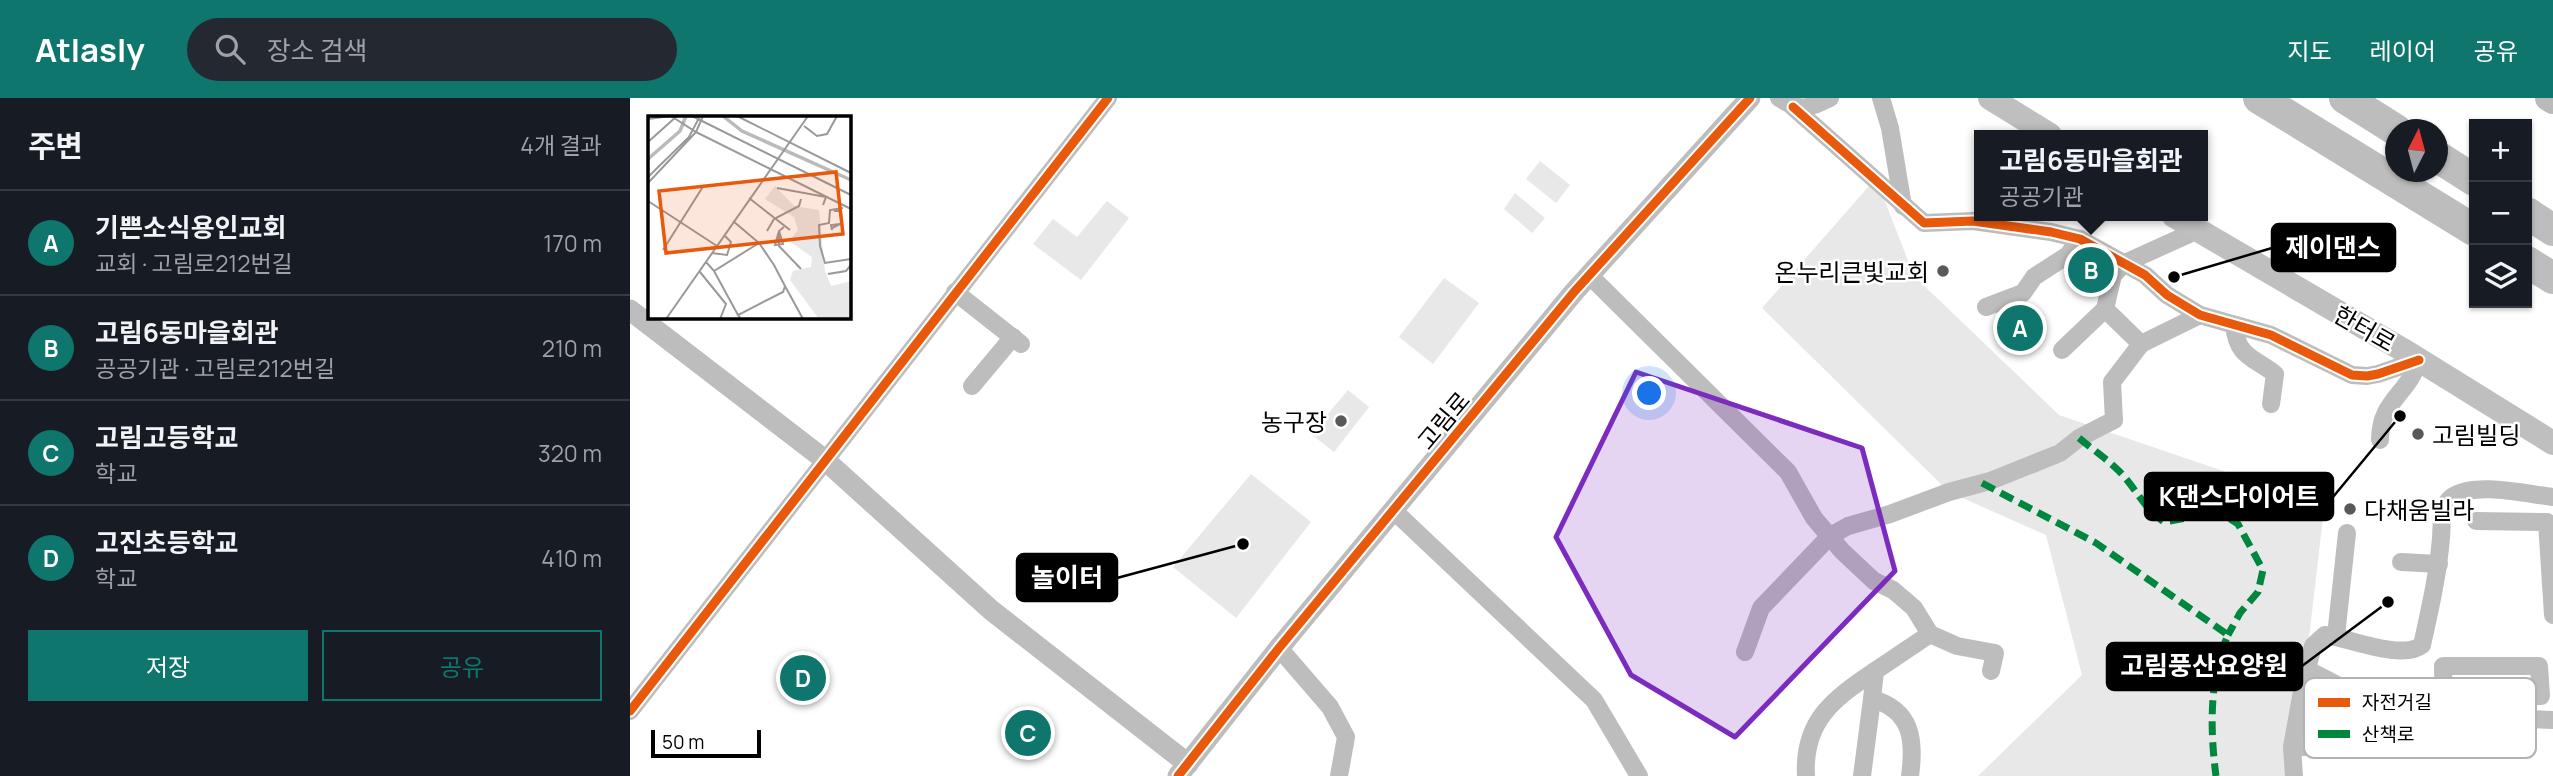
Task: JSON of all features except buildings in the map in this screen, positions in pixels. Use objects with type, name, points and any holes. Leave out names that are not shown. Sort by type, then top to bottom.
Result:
[{"type":"highway","points":[[2259,98],[2469,227]]},
{"type":"highway","points":[[2345,98],[2385,123]]},
{"type":"highway","points":[[2448,163],[2469,177]]},
{"type":"highway","points":[[2532,216],[2553,230]]},
{"type":"highway","points":[[2532,265],[2553,278]]},
{"type":"main road","points":[[1990,98],[2042,130]]},
{"type":"main road","name":"한터로","points":[[2182,221],[2553,443]]},
{"type":"street","points":[[630,711],[1108,98]]},
{"type":"street","name":"고림로","points":[[1183,770],[1279,648],[1589,275],[1750,98]]},
{"type":"street","points":[[1786,102],[1809,108],[1830,98]]},
{"type":"street","points":[[1881,98],[1890,128],[1903,206]]},
{"type":"street","points":[[1786,102],[1923,223],[1974,220]]},
{"type":"street","points":[[1994,221],[2055,224],[2145,275],[2167,295],[2200,315],[2271,335],[2352,375],[2378,374],[2418,360]]},
{"type":"street","points":[[2062,350],[2105,309],[2113,275],[2125,264],[2197,230]]},
{"type":"street","points":[[1986,307],[2023,293],[2034,277],[2068,255],[2080,239]]},
{"type":"street","points":[[1589,275],[1788,472],[1814,518],[1874,581],[1892,590],[1914,608],[1930,634],[1957,646],[1995,653],[1991,671]]},
{"type":"street","points":[[956,292],[1017,340],[972,386]]},
{"type":"street","points":[[2105,309],[2141,344]]},
{"type":"street","points":[[630,310],[825,460],[991,610],[1183,770]]},
{"type":"street","points":[[1745,652],[1761,608],[1830,537],[1848,526],[1990,481],[2060,453],[2079,438],[2115,420],[2112,382],[2141,344],[2200,315]]},
{"type":"street","points":[[2234,326],[2236,345],[2245,355],[2275,374],[2271,404]]},
{"type":"street","points":[[2381,440],[2383,416],[2414,375],[2418,360]]},
{"type":"street","points":[[2304,678],[2313,646],[2325,635],[2380,648],[2416,650],[2422,645],[2439,564],[2443,514],[2446,503],[2451,498],[2486,488],[2553,497]]},
{"type":"street","points":[[1393,510],[1594,700],[1639,776]]},
{"type":"street","points":[[2476,521],[2547,522],[2553,615]]},
{"type":"street","points":[[2336,636],[2347,533]]},
{"type":"street","points":[[2401,562],[2439,564]]},
{"type":"street","points":[[1806,776],[1806,746],[1816,723],[1838,696],[1930,634]]},
{"type":"street","points":[[1279,648],[1330,707],[1346,737],[1339,776]]},
{"type":"street","points":[[2443,678],[2443,666],[2539,666],[2547,696]]},
{"type":"street","points":[[2306,669],[2323,678]]},
{"type":"street","points":[[1862,776],[1875,671]]},
{"type":"street","points":[[2294,776],[2292,747],[2304,680]]},
{"type":"street","points":[[1872,699],[1890,705],[1902,716],[1910,732],[1913,756],[1910,776]]},
{"type":"street","points":[[2292,747],[2304,747]]},
{"type":"highlighted area","points":[[1636,372],[1862,448],[1895,571],[1735,737],[1631,675],[1556,537]]},
{"type":"shaded area","points":[[1540,161],[1570,185],[1556,203],[1526,179]]},
{"type":"shaded area","points":[[1876,178],[1914,276],[2059,415],[2229,473],[2327,483],[2293,776],[1978,776],[2082,675],[2046,535],[1949,492],[1762,308]]},
{"type":"shaded area","points":[[1515,193],[1545,218],[1532,233],[1504,209]]},
{"type":"shaded area","points":[[1107,201],[1129,218],[1081,280],[1033,244],[1053,219],[1077,237]]},
{"type":"shaded area","points":[[1444,278],[1479,303],[1433,364],[1399,337]]},
{"type":"shaded area","name":"농구장","points":[[1348,390],[1369,407],[1334,452],[1311,434]]},
{"type":"shaded area","points":[[1251,474],[1311,522],[1236,618],[1173,567]]},
{"type":"waterway","points":[[2548,98],[2553,101]]},
{"type":"marked path","points":[[2079,438],[2119,471],[2151,511],[2164,522],[2219,512],[2238,524],[2263,570],[2258,592],[2240,613],[2228,635]]},
{"type":"marked path","points":[[1982,483],[2096,543],[2228,635],[2214,686],[2213,741],[2216,776]]},
{"type":"cycle path","points":[[630,711],[1108,98]]},
{"type":"cycle path","points":[[1178,776],[1279,648],[1574,292],[1750,98]]},
{"type":"cycle path","points":[[1793,107],[1924,223],[1973,221],[2080,239],[2145,275],[2167,295],[2200,315],[2271,335],[2352,375],[2378,374],[2419,360]]},
{"type":"place","name":"고림6동마을회관","points":[[2091,270]]},
{"type":"place","name":"온누리큰빛교회","points":[[1943,271]]},
{"type":"place","name":"제이댄스","points":[[2174,277]]},
{"type":"place","name":"기쁜소식용인교회","points":[[2020,328]]},
{"type":"place","name":"K댄스다이어트","points":[[2400,416]]},
{"type":"place","name":"농구장","points":[[1341,421]]},
{"type":"place","name":"고림빌딩","points":[[2418,434]]},
{"type":"place","name":"다채움빌라","points":[[2350,509]]},
{"type":"place","name":"놀이터","points":[[1243,544]]},
{"type":"place","name":"고림풍산요양원","points":[[2388,602]]},
{"type":"place","name":"고진초등학교","points":[[803,678]]},
{"type":"place","name":"고림고등학교","points":[[1028,733]]}]
